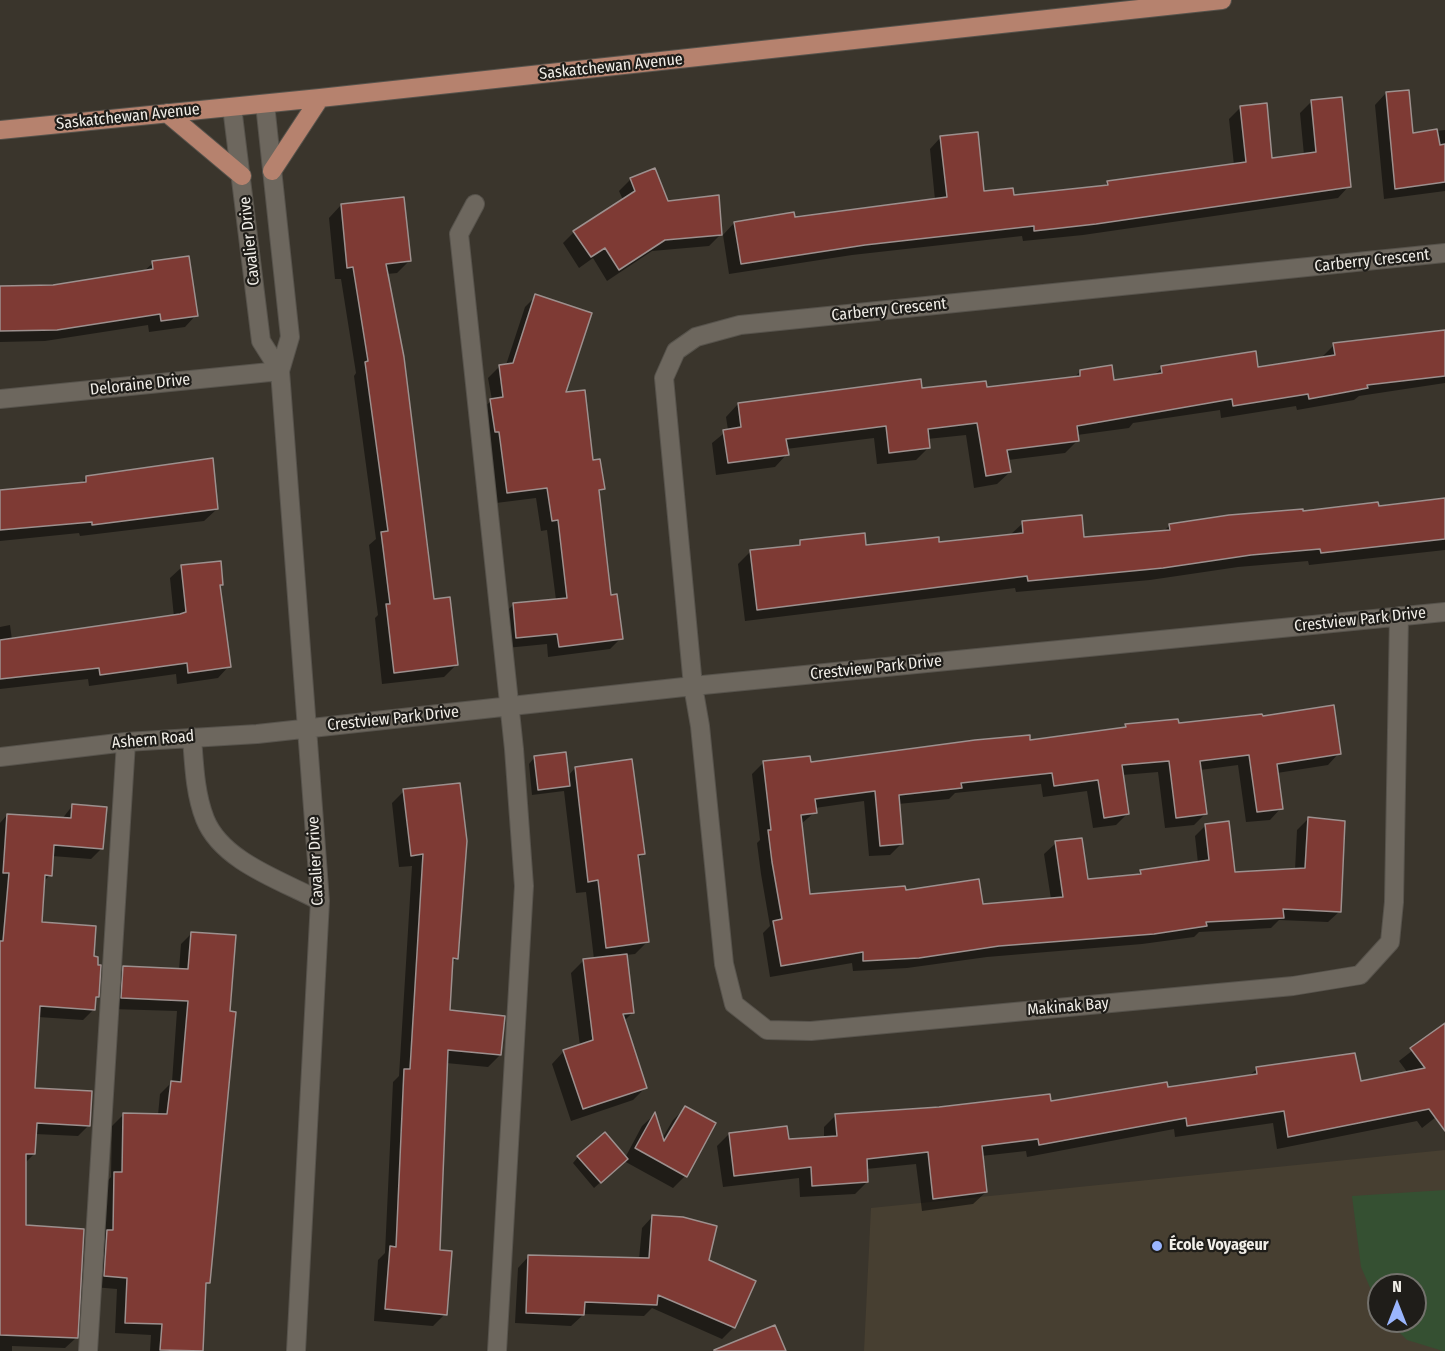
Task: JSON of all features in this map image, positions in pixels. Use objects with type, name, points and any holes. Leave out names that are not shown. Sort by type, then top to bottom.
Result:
[{"type":"main road","name":"Saskatchewan Avenue","points":[[0,130],[265,104],[1222,0]]},
{"type":"main road","points":[[272,171],[321,98]]},
{"type":"main road","points":[[167,113],[242,176]]},
{"type":"street","name":"Cavalier Drive","points":[[265,104],[290,337],[280,371],[320,901],[296,1351]]},
{"type":"street","name":"Cavalier Drive","points":[[232,107],[261,341],[280,371]]},
{"type":"street","points":[[475,204],[459,234],[519,806],[524,886],[497,1351]]},
{"type":"street","name":"Carberry Crescent","points":[[693,687],[664,378],[676,351],[696,337],[740,325],[1445,253]]},
{"type":"street","name":"Deloraine Drive","points":[[0,399],[280,371]]},
{"type":"street","name":"Crestview Park Drive","points":[[307,728],[1445,612]]},
{"type":"street","name":"Makinak Bay","points":[[693,687],[700,726],[724,964],[734,1004],[767,1030],[811,1031],[1293,986],[1360,975],[1390,942],[1394,902],[1399,616]]},
{"type":"street","name":"Ashern Road","points":[[0,756],[126,742],[307,728]]},
{"type":"street","points":[[192,737],[197,786],[206,821],[226,848],[250,864],[320,901]]},
{"type":"street","points":[[88,1351],[126,742]]},
{"type":"shaded area","name":"École Voyageur","points":[[1445,1150],[1445,1351],[864,1351],[871,1208]]},
{"type":"green space","points":[[1445,1190],[1445,1351],[1407,1340],[1400,1333],[1427,1333],[1427,1273],[1367,1273],[1367,1281],[1361,1267],[1352,1196]]},
{"type":"building","points":[[1409,90],[1413,133],[1437,129],[1440,145],[1445,144],[1445,182],[1395,189],[1386,92]]},
{"type":"building","points":[[1342,97],[1351,187],[1096,224],[1034,231],[1034,226],[865,245],[741,264],[734,222],[794,212],[795,217],[947,197],[940,136],[978,132],[984,191],[1013,188],[1014,195],[1108,185],[1107,181],[1246,162],[1240,106],[1267,103],[1272,158],[1316,152],[1311,100]]},
{"type":"building","points":[[655,168],[668,201],[719,195],[722,235],[665,240],[619,270],[605,248],[591,257],[573,231],[635,191],[630,178]]},
{"type":"building","points":[[404,197],[411,261],[386,264],[404,357],[434,599],[450,597],[458,665],[394,673],[386,604],[390,604],[381,532],[388,531],[365,362],[368,361],[353,267],[347,268],[341,204]]},
{"type":"building","points":[[189,256],[198,316],[161,321],[160,314],[57,330],[0,331],[0,286],[53,285],[153,269],[152,261]]},
{"type":"building","points":[[535,294],[592,313],[566,392],[585,390],[593,460],[600,459],[605,489],[599,490],[611,595],[617,594],[623,639],[559,647],[557,634],[516,638],[513,603],[567,598],[558,520],[552,521],[547,488],[507,493],[499,432],[495,432],[490,399],[503,397],[499,365],[513,363]]},
{"type":"building","points":[[1445,330],[1445,376],[1367,385],[1368,388],[1309,399],[1308,394],[1233,406],[1232,399],[1077,426],[1079,441],[1007,450],[1011,472],[986,476],[977,423],[928,429],[930,448],[889,453],[886,426],[786,439],[789,455],[728,463],[723,430],[741,427],[738,403],[921,379],[922,388],[986,381],[987,387],[1080,376],[1080,370],[1112,365],[1114,380],[1162,373],[1161,366],[1256,351],[1258,367],[1335,355],[1333,343]]},
{"type":"building","points":[[213,458],[218,509],[92,525],[92,522],[0,530],[0,490],[86,482],[86,476]]},
{"type":"building","points":[[1445,498],[1445,539],[1321,553],[1320,549],[1251,555],[1163,568],[1028,581],[1027,576],[757,610],[750,550],[800,545],[800,540],[865,533],[866,545],[939,537],[939,542],[1023,533],[1022,521],[1082,515],[1084,537],[1170,530],[1169,524],[1229,515],[1303,509],[1303,511],[1378,502],[1379,506]]},
{"type":"building","points":[[221,561],[223,585],[220,585],[231,667],[188,673],[187,663],[100,675],[99,668],[0,679],[0,640],[186,612],[181,565]]},
{"type":"building","points":[[1334,705],[1341,754],[1277,764],[1283,809],[1257,812],[1249,755],[1200,761],[1207,814],[1176,818],[1169,761],[1122,765],[1129,814],[1104,818],[1098,780],[1054,786],[1052,773],[961,783],[962,788],[899,795],[903,844],[880,846],[875,791],[815,799],[817,813],[801,815],[810,894],[905,886],[906,890],[979,879],[983,904],[1063,897],[1055,841],[1082,838],[1088,879],[1141,874],[1140,870],[1209,860],[1205,824],[1229,821],[1235,872],[1305,868],[1308,817],[1345,821],[1341,912],[1283,909],[1284,918],[1206,922],[1207,926],[1154,934],[999,946],[919,958],[863,961],[863,952],[781,966],[773,921],[782,919],[768,830],[771,830],[763,761],[810,756],[811,762],[975,740],[1030,735],[1030,740],[1126,727],[1125,724],[1178,719],[1179,723],[1262,714],[1263,716]]},
{"type":"building","points":[[566,752],[570,786],[538,790],[534,756]]},
{"type":"building","points":[[632,759],[645,854],[638,855],[649,942],[606,948],[598,880],[588,882],[575,767]]},
{"type":"building","points":[[460,783],[467,841],[458,959],[453,958],[450,1010],[505,1016],[501,1055],[448,1050],[440,1250],[452,1251],[447,1315],[385,1309],[390,1246],[396,1247],[404,1069],[410,1069],[423,854],[411,856],[403,789]]},
{"type":"building","points":[[72,804],[107,807],[103,849],[54,845],[52,876],[45,875],[42,922],[96,926],[94,956],[98,957],[98,965],[101,965],[99,997],[96,997],[95,1010],[40,1006],[35,1088],[92,1091],[90,1126],[37,1123],[35,1154],[26,1154],[26,1225],[84,1229],[78,1338],[0,1335],[0,941],[3,941],[9,873],[3,873],[7,814],[71,818]]},
{"type":"building","points":[[191,932],[236,935],[230,1011],[236,1012],[210,1283],[206,1283],[203,1351],[160,1350],[162,1324],[125,1323],[127,1278],[104,1276],[107,1230],[113,1230],[114,1172],[122,1172],[123,1113],[167,1114],[171,1081],[181,1082],[188,1001],[121,998],[123,966],[188,969]]},
{"type":"building","points":[[627,954],[634,1013],[623,1014],[647,1088],[583,1109],[563,1050],[593,1040],[583,959]]},
{"type":"building","points":[[1445,1023],[1445,1131],[1429,1109],[1288,1137],[1284,1111],[1187,1126],[1186,1118],[1039,1145],[1038,1139],[982,1146],[987,1192],[933,1199],[928,1152],[867,1159],[868,1182],[812,1186],[811,1167],[734,1176],[729,1133],[787,1126],[789,1139],[837,1136],[835,1114],[939,1107],[1050,1094],[1051,1101],[1167,1082],[1168,1087],[1257,1074],[1256,1067],[1355,1053],[1361,1081],[1425,1068],[1410,1048]]},
{"type":"building","points":[[685,1106],[716,1123],[687,1177],[635,1148],[655,1112],[664,1141]]},
{"type":"building","points":[[605,1132],[628,1159],[601,1183],[577,1156]]},
{"type":"building","points":[[652,1215],[683,1217],[717,1226],[709,1260],[756,1281],[735,1328],[658,1295],[657,1305],[585,1302],[584,1315],[526,1313],[528,1255],[649,1258]]},
{"type":"building","points":[[775,1325],[786,1351],[714,1351],[714,1350]]},
{"type":"place","name":"École Voyageur","points":[[1157,1246]]}]
